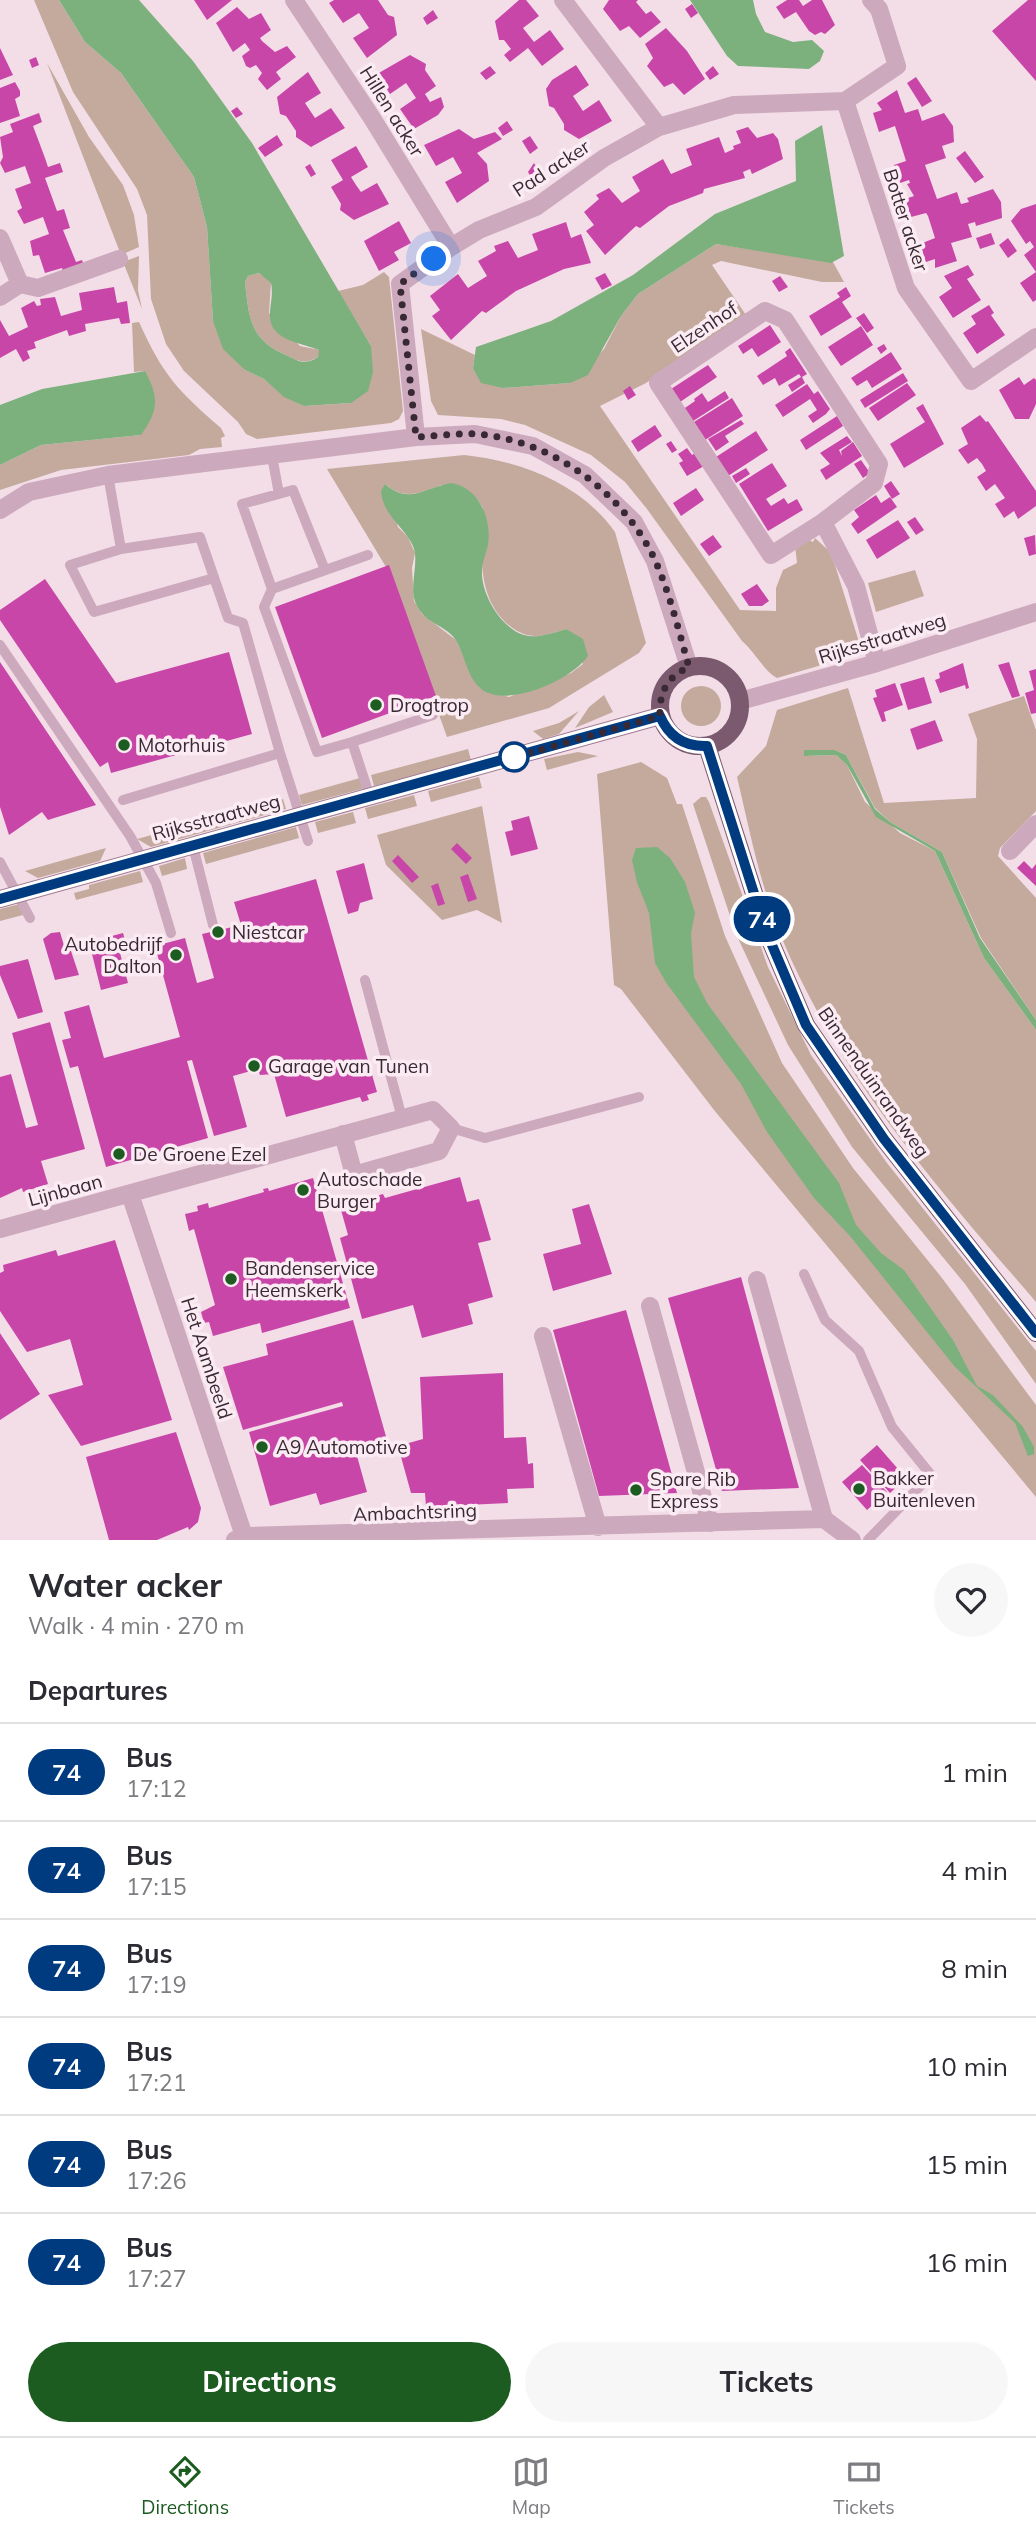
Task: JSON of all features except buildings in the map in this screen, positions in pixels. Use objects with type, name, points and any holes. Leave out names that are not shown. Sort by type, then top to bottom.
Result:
[{"type":"main road","points":[[706,666],[722,673],[734,685],[740,701],[738,718],[730,734],[707,746],[697,747],[678,740],[670,734],[660,716],[662,691],[678,672],[689,667],[706,666]]},
{"type":"main road","name":"Rijksstraatweg","points":[[0,899],[660,716]]},
{"type":"main road","name":"Binnenduinrandweg","points":[[707,746],[766,931],[806,1025],[884,1139],[1036,1333]]},
{"type":"street","name":"Hillen acker","points":[[294,0],[372,118],[451,247]]},
{"type":"street","points":[[563,0],[659,127]]},
{"type":"street","points":[[845,101],[897,65],[880,3]]},
{"type":"street","name":"Pad acker","points":[[416,437],[400,284],[479,230],[536,207],[604,158],[659,127],[734,105],[845,101]]},
{"type":"street","name":"Botter acker","points":[[845,101],[906,288],[971,381],[1036,337]]},
{"type":"street","points":[[0,238],[20,284]]},
{"type":"street","points":[[0,297],[20,284],[38,288],[118,259]]},
{"type":"street","name":"Elzenhof","points":[[765,311],[785,320],[879,464],[874,483],[823,522],[771,555],[658,383],[765,311]]},
{"type":"street","points":[[0,510],[29,492],[108,475],[416,437],[475,434],[533,446],[585,474],[634,522],[655,561],[689,667]]},
{"type":"street","points":[[823,522],[856,586],[877,663]]},
{"type":"street","name":"Rijksstraatweg","points":[[740,701],[877,663],[1036,612]]},
{"type":"street","points":[[1010,851],[1036,824]]},
{"type":"street","name":"Lijnbaan","points":[[0,1229],[433,1110],[451,1128]]},
{"type":"street","points":[[343,1134],[354,1175],[439,1151],[451,1128]]},
{"type":"street","name":"Het Aambeeld","points":[[130,1194],[239,1538]]},
{"type":"street","points":[[757,1280],[824,1519],[852,1540]]},
{"type":"street","points":[[650,1306],[709,1523]]},
{"type":"street","points":[[543,1336],[598,1527]]},
{"type":"street","name":"Ambachtsring","points":[[239,1538],[345,1538],[824,1519]]},
{"type":"lane","points":[[272,456],[279,494]]},
{"type":"lane","points":[[108,475],[121,549]]},
{"type":"lane","points":[[325,570],[293,490],[242,504],[272,589],[264,607],[317,752],[433,715]]},
{"type":"lane","points":[[200,537],[215,578],[94,612],[70,565],[121,549],[200,537]]},
{"type":"lane","points":[[272,589],[368,555]]},
{"type":"lane","name":"Rijksstraatweg","points":[[215,578],[228,618],[243,623],[279,753],[300,816]]},
{"type":"lane","points":[[0,645],[144,859]]},
{"type":"lane","points":[[352,742],[370,797]]},
{"type":"lane","points":[[123,800],[279,753]]},
{"type":"lane","points":[[300,816],[308,841]]},
{"type":"lane","points":[[193,846],[213,925]]},
{"type":"lane","name":"Rijksstraatweg","points":[[144,859],[156,883],[171,933]]},
{"type":"lane","points":[[0,862],[30,918]]},
{"type":"lane","points":[[365,980],[402,1118]]},
{"type":"lane","points":[[451,1128],[485,1138],[639,1097]]},
{"type":"lane","points":[[804,1274],[825,1320],[859,1350],[892,1427],[931,1475],[868,1540]]},
{"type":"shaded area","points":[[34,0],[59,0],[85,42],[121,73],[194,177],[207,227],[213,321],[245,370],[264,379],[284,396],[304,406],[351,403],[371,346],[338,291],[363,285],[384,272],[389,277],[403,411],[399,419],[391,423],[257,439],[246,434],[238,422],[184,371],[166,344],[151,299],[147,215],[137,189],[73,92]]},
{"type":"shaded area","points":[[59,0],[139,0],[193,61],[252,143],[371,346],[373,372],[368,391],[351,403],[304,406],[284,397],[264,379],[245,370],[223,349],[213,321],[207,227],[194,177],[121,73],[85,42]],"holes":[[[259,273],[271,283],[270,321],[274,329],[286,339],[319,350],[318,357],[314,360],[303,362],[275,350],[254,327],[245,282],[248,276]]]},
{"type":"shaded area","points":[[690,0],[753,0],[756,14],[765,32],[793,42],[812,40],[824,51],[820,61],[809,69],[738,66],[727,56]]},
{"type":"shaded area","points":[[47,63],[89,137],[123,185],[134,215],[139,247],[121,255]]},
{"type":"shaded area","points":[[822,125],[844,256],[831,263],[716,244],[638,294],[621,316],[588,375],[570,383],[503,388],[481,383],[473,368],[476,347],[551,321],[633,275],[715,214],[796,181],[795,141]]},
{"type":"shaded area","points":[[716,244],[833,262],[844,282],[822,282],[721,261],[712,265],[746,315],[646,383],[600,406],[740,610],[776,611],[776,588],[783,570],[797,563],[795,545],[807,539],[813,542],[815,538],[828,550],[859,642],[849,657],[777,678],[742,641],[625,482],[591,455],[525,425],[501,419],[438,415],[431,401],[421,329],[475,355],[473,368],[503,388],[570,383],[604,349],[621,316],[638,294]]},
{"type":"shaded area","points":[[139,256],[138,290],[142,309],[123,262]]},
{"type":"shaded area","points":[[259,273],[271,282],[269,313],[300,346],[320,350],[318,357],[306,361],[296,360],[275,350],[259,335],[250,317],[245,282],[248,276]]},
{"type":"shaded area","points":[[139,322],[156,356],[173,381],[221,428],[225,436],[221,438],[222,447],[200,449],[189,455],[61,470],[0,490],[0,465],[41,445],[141,435],[145,371],[134,372],[132,323]]},
{"type":"shaded area","points":[[145,371],[153,388],[155,403],[151,418],[141,435],[41,445],[0,465],[0,405],[42,389]]},
{"type":"shaded area","points":[[464,455],[507,463],[548,477],[585,500],[615,532],[646,643],[639,653],[549,708],[447,737],[386,567],[327,469]],"holes":[[[385,484],[392,489],[412,494],[441,485],[465,491],[475,497],[483,508],[482,568],[488,596],[495,610],[516,631],[525,634],[539,636],[566,629],[583,664],[571,673],[509,697],[480,688],[456,640],[422,614],[414,601],[412,568],[415,553],[408,537],[398,527]]]},
{"type":"shaded area","points":[[451,483],[469,491],[482,506],[489,535],[482,568],[483,580],[489,600],[500,618],[524,635],[540,636],[566,629],[583,639],[588,656],[580,665],[553,683],[520,694],[490,694],[475,682],[451,634],[425,616],[416,604],[413,590],[413,546],[390,514],[381,491],[385,484],[409,494]]},
{"type":"shaded area","points":[[915,570],[924,596],[876,612],[868,583]]},
{"type":"shaded area","points":[[701,686],[715,692],[721,706],[715,720],[701,726],[687,720],[681,706],[687,692]]},
{"type":"shaded area","points":[[848,688],[884,803],[976,798],[977,739],[968,714],[1024,696],[1036,730],[1036,811],[1000,848],[998,856],[1036,898],[1036,1020],[981,938],[942,852],[890,822],[875,808],[846,755],[835,750],[804,756],[836,755],[847,765],[865,802],[900,833],[935,851],[984,958],[1036,1030],[1036,1302],[929,1175],[864,1087],[807,992],[768,901],[737,777],[766,746],[777,710]]},
{"type":"shaded area","points":[[604,695],[613,712],[575,728],[589,707]]},
{"type":"shaded area","points":[[579,711],[559,734],[543,739],[533,731],[559,723]]},
{"type":"shaded area","points":[[468,749],[471,760],[374,786],[371,775]]},
{"type":"shaded area","points":[[804,750],[835,750],[846,755],[875,809],[890,822],[942,852],[980,938],[1036,1020],[1036,1030],[984,958],[935,851],[876,817],[847,765],[836,755],[804,756]]},
{"type":"shaded area","points":[[578,752],[598,756],[547,770],[544,759]]},
{"type":"shaded area","points":[[641,762],[667,778],[677,804],[682,804],[725,936],[782,1063],[853,1168],[942,1278],[1036,1405],[1036,1497],[714,1110],[621,989],[614,985],[597,774]]},
{"type":"shaded area","points":[[479,777],[482,788],[431,802],[428,791]]},
{"type":"shaded area","points":[[360,778],[362,789],[302,805],[299,795]]},
{"type":"shaded area","points":[[414,795],[417,806],[368,819],[365,808]]},
{"type":"shaded area","points":[[701,797],[706,797],[709,802],[768,967],[811,1055],[887,1163],[1036,1351],[1036,1384],[965,1284],[852,1147],[788,1045],[736,934],[693,804]]},
{"type":"shaded area","points":[[283,799],[286,809],[151,847],[137,839]]},
{"type":"shaded area","points":[[482,806],[502,923],[477,910],[442,920],[386,865],[377,835]]},
{"type":"shaded area","points":[[353,812],[356,823],[318,833],[315,822]]},
{"type":"shaded area","points":[[296,827],[299,838],[206,864],[203,853]]},
{"type":"shaded area","points":[[657,847],[670,858],[685,882],[695,913],[691,933],[694,977],[707,1003],[839,1183],[856,1225],[881,1253],[904,1270],[953,1340],[977,1386],[993,1395],[1023,1427],[1034,1447],[1034,1454],[1028,1456],[1015,1423],[955,1367],[850,1236],[814,1198],[767,1132],[741,1084],[667,984],[655,963],[649,913],[632,860],[636,848]]},
{"type":"shaded area","points":[[106,848],[100,861],[38,878],[25,871]]},
{"type":"shaded area","points":[[185,858],[187,869],[162,876],[159,866]]},
{"type":"shaded area","points":[[140,871],[143,882],[76,900],[74,893],[89,889],[89,885]]},
{"type":"shaded area","points":[[20,904],[23,915],[0,921],[0,909]]},
{"type":"bus line","name":"74","points":[[0,899],[660,716],[670,734],[678,740],[687,745],[707,746],[766,931],[806,1025],[884,1139],[1036,1333]]},
{"type":"place","name":"Drogtrop","points":[[376,705]]},
{"type":"place","name":"Motorhuis","points":[[124,745]]},
{"type":"place","name":"Niestcar","points":[[218,932]]},
{"type":"place","name":"Autobedrijf Dalton","points":[[176,955]]},
{"type":"place","name":"Garage van Tunen","points":[[254,1066]]},
{"type":"place","name":"De Groene Ezel","points":[[119,1154]]},
{"type":"place","name":"Autoschade Burger","points":[[303,1190]]},
{"type":"place","name":"Bandenservice Heemskerk","points":[[231,1279]]},
{"type":"place","name":"A9 Automotive","points":[[262,1447]]},
{"type":"place","name":"Bakker Buitenleven","points":[[859,1489]]},
{"type":"place","name":"Spare Rib Express","points":[[636,1490]]},
{"type":"route","points":[[434,259],[400,284],[416,437],[475,434],[533,446],[585,474],[634,522],[655,561],[689,667],[678,672],[662,691],[660,716],[508,759],[514,757]]}]
